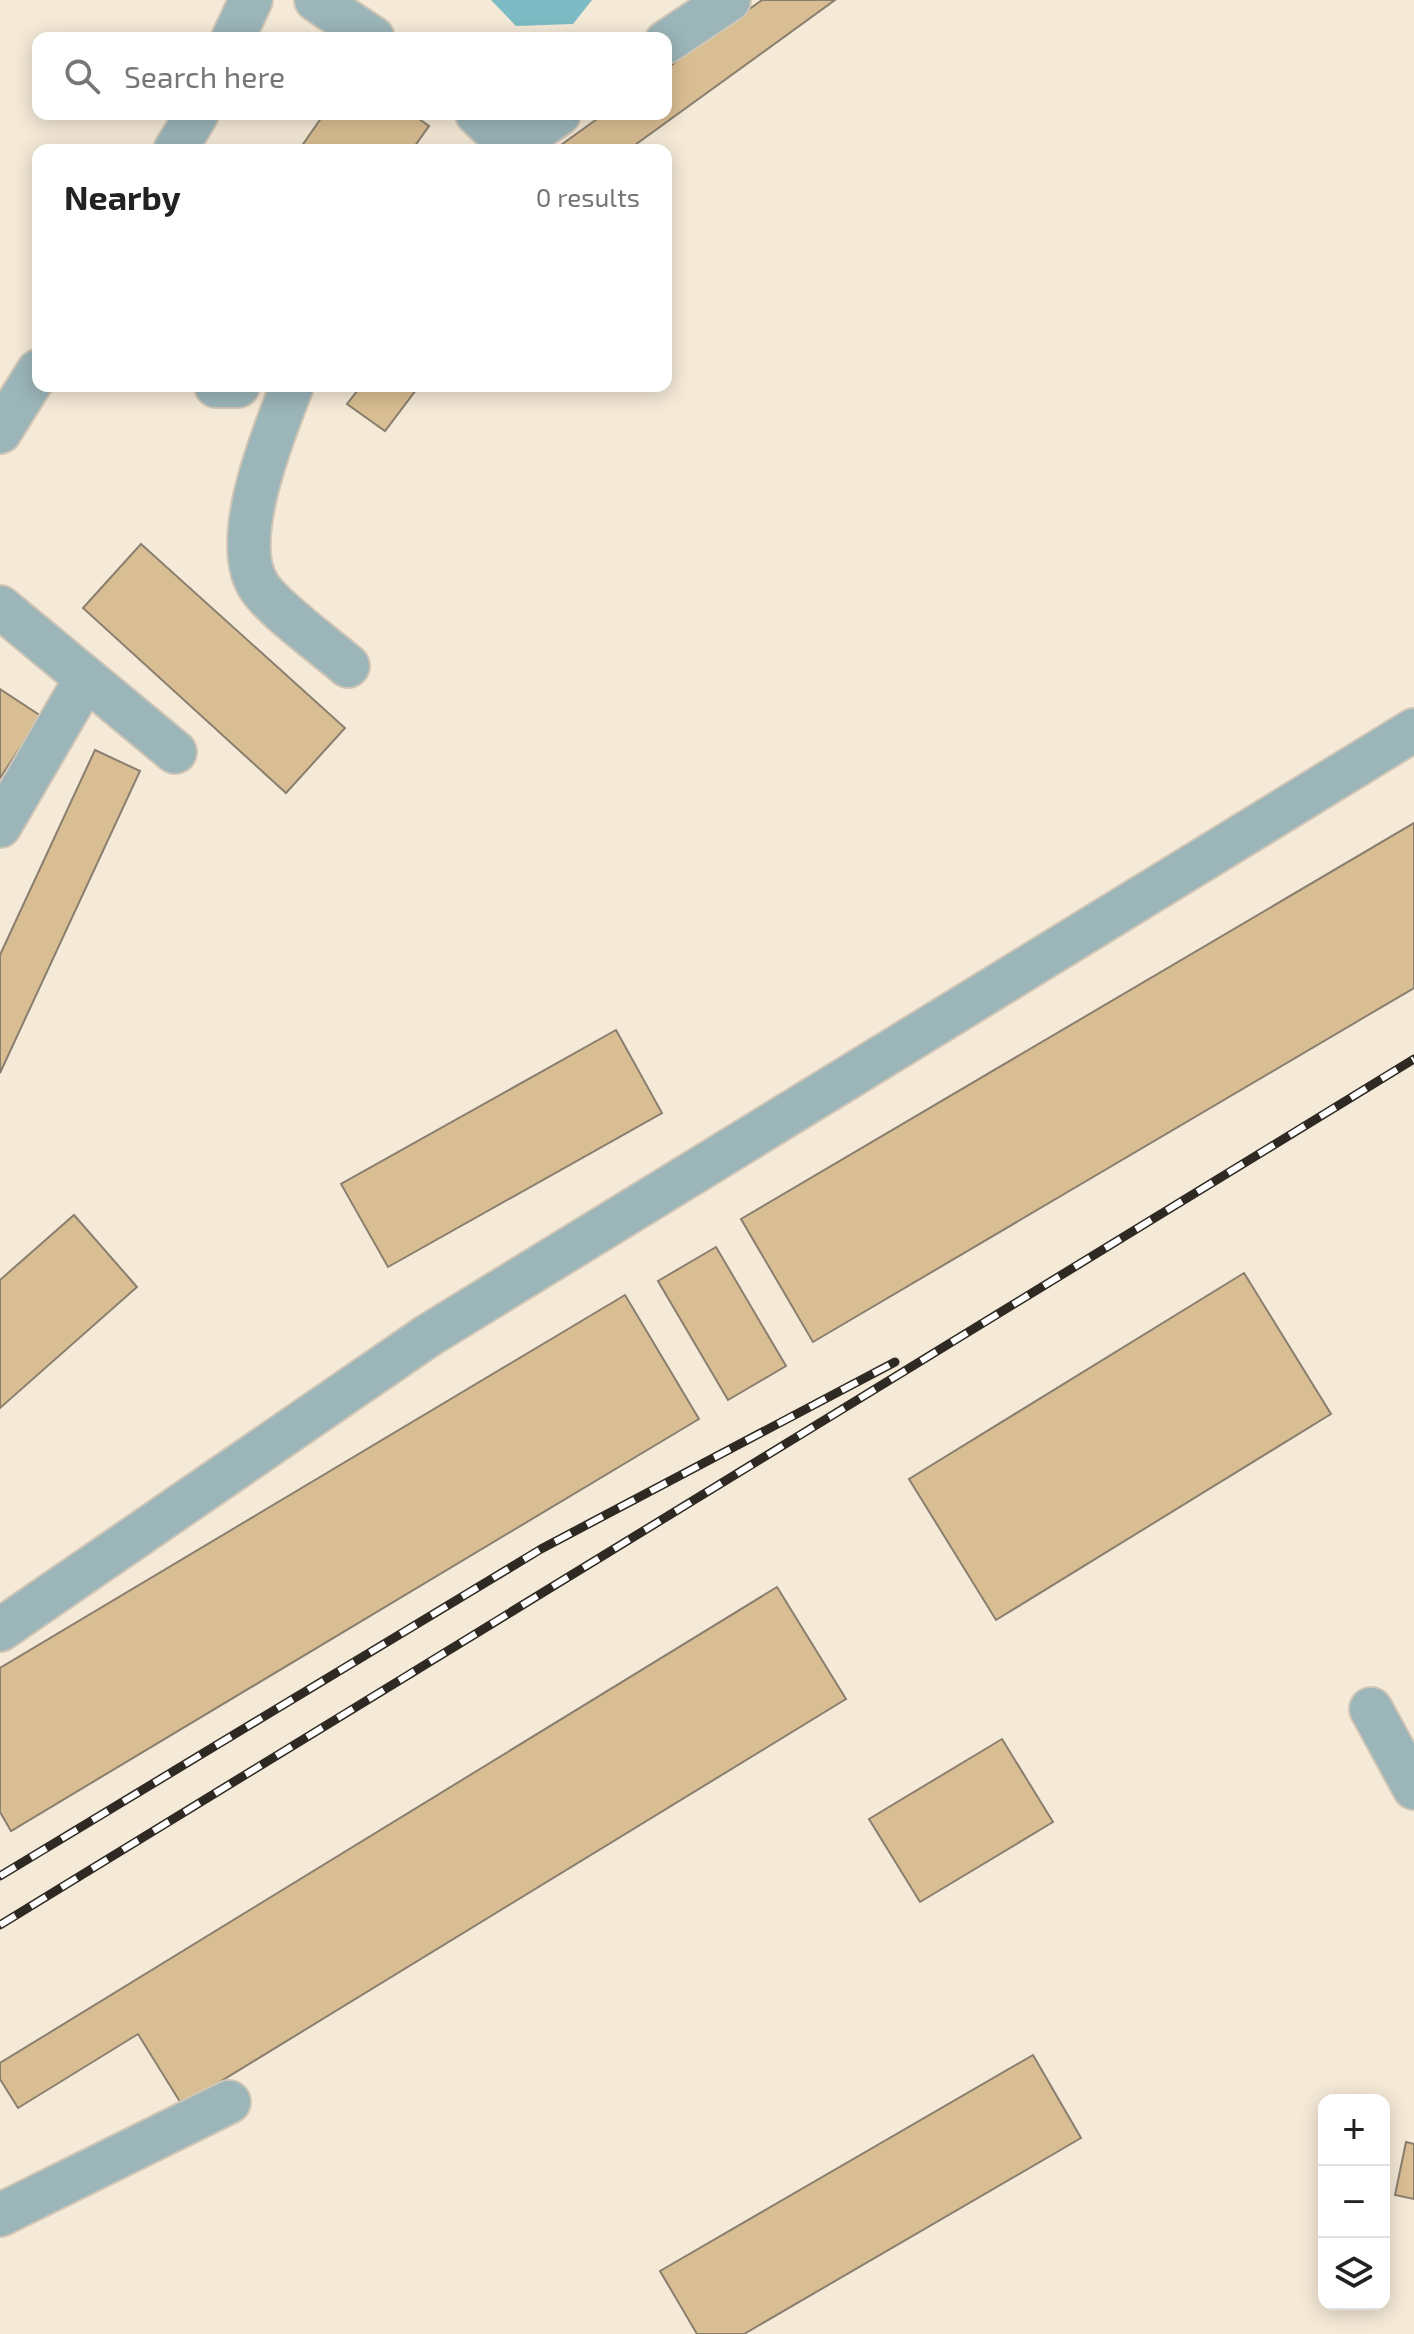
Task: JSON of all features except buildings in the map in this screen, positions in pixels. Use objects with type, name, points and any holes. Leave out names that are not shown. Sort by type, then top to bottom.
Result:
[{"type":"street","points":[[236,32],[251,0]]},
{"type":"street","points":[[316,0],[364,32]]},
{"type":"street","points":[[672,38],[729,0]]},
{"type":"street","points":[[179,144],[193,120]]},
{"type":"street","points":[[483,120],[505,144]]},
{"type":"street","points":[[515,144],[550,120]]},
{"type":"street","points":[[0,432],[32,381]]},
{"type":"street","points":[[290,392],[272,437],[251,509],[250,563],[260,588],[348,666]]},
{"type":"street","points":[[0,607],[175,752]]},
{"type":"street","points":[[0,826],[85,680]]},
{"type":"street","points":[[0,1630],[429,1335],[1414,730]]},
{"type":"street","points":[[1371,1709],[1414,1788]]},
{"type":"street","points":[[0,2215],[229,2102]]},
{"type":"water","points":[[491,0],[592,0],[573,24],[516,26]]},
{"type":"railway","points":[[0,1925],[1414,1059]]},
{"type":"railway","points":[[0,1876],[541,1549],[895,1362]]}]
